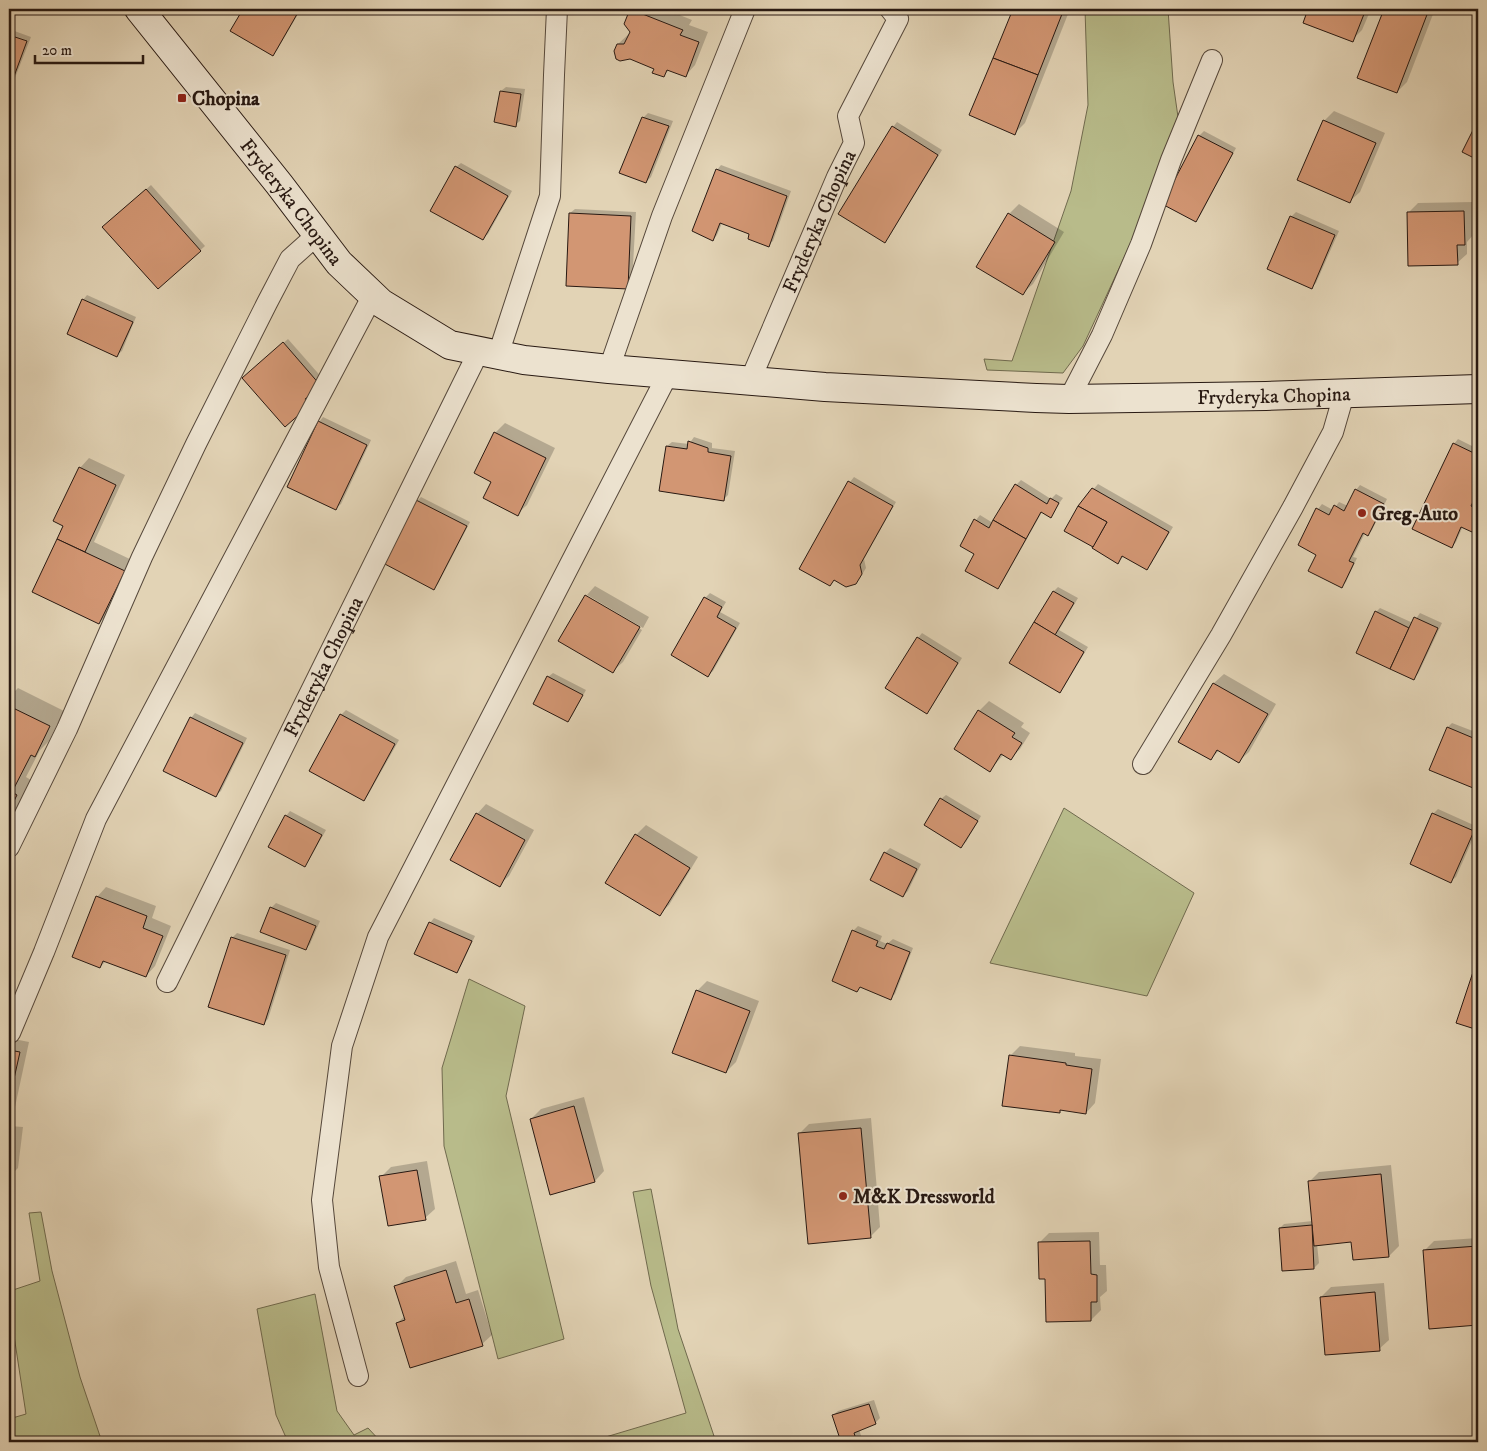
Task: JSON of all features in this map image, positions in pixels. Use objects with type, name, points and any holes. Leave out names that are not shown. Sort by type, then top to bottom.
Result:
[{"type":"street","name":"Fryderyka Chopina","points":[[140,9],[339,263],[381,303],[450,345],[524,360],[825,388],[1069,399],[1344,394],[1478,389]]},
{"type":"lane","points":[[488,353],[550,196],[557,9]]},
{"type":"lane","points":[[609,369],[662,216],[745,9]]},
{"type":"lane","name":"Fryderyka Chopina","points":[[750,381],[837,177],[854,143],[848,116],[898,19],[890,9]]},
{"type":"lane","points":[[1069,399],[1102,335],[1137,253],[1212,60]]},
{"type":"lane","points":[[9,847],[67,729],[142,558],[262,312],[290,259],[318,234]]},
{"type":"lane","points":[[10,1034],[96,819],[373,296]]},
{"type":"lane","name":"Fryderyka Chopina","points":[[167,982],[488,353]]},
{"type":"lane","points":[[358,1376],[329,1267],[322,1200],[342,1046],[378,937],[668,374]]},
{"type":"lane","points":[[1143,764],[1221,635],[1293,507],[1333,432],[1344,394]]},
{"type":"green space","points":[[1085,9],[1168,9],[1173,82],[1179,124],[1148,206],[1083,346],[1063,373],[987,370],[984,359],[1012,361],[1071,191],[1088,105]]},
{"type":"green space","points":[[1064,808],[1194,893],[1147,996],[990,963]]},
{"type":"green space","points":[[469,979],[525,1006],[506,1096],[564,1339],[498,1359],[444,1146],[442,1068]]},
{"type":"green space","points":[[651,1189],[678,1329],[716,1442],[600,1442],[599,1439],[686,1413],[651,1286],[633,1192]]},
{"type":"green space","points":[[41,1212],[52,1271],[80,1377],[102,1442],[9,1442],[9,1419],[26,1414],[9,1303],[13,1290],[40,1281],[29,1213]]},
{"type":"green space","points":[[315,1294],[337,1411],[354,1435],[368,1428],[381,1442],[288,1442],[276,1415],[257,1309]]},
{"type":"building","points":[[243,9],[300,9],[273,56],[230,31]]},
{"type":"building","points":[[630,9],[683,30],[680,35],[699,42],[686,77],[667,70],[664,77],[652,73],[654,69],[630,59],[620,61],[616,59],[614,51],[617,44],[624,44],[630,32],[624,24]]},
{"type":"building","points":[[1013,9],[1064,9],[1038,75],[993,58]]},
{"type":"building","points":[[1308,9],[1366,9],[1353,42],[1303,23]]},
{"type":"building","points":[[1384,9],[1419,9],[1428,12],[1397,93],[1357,78]]},
{"type":"building","points":[[9,35],[27,41],[9,90]]},
{"type":"building","points":[[993,58],[1038,75],[1015,135],[969,115]]},
{"type":"building","points":[[500,91],[521,94],[516,127],[494,122]]},
{"type":"building","points":[[642,117],[669,126],[646,183],[619,173]]},
{"type":"building","points":[[1323,120],[1376,143],[1350,203],[1297,180]]},
{"type":"building","points":[[1478,120],[1478,160],[1462,152]]},
{"type":"building","points":[[892,126],[938,155],[885,243],[838,214]]},
{"type":"building","points":[[1198,135],[1233,153],[1196,222],[1162,204]]},
{"type":"building","points":[[455,166],[508,196],[483,240],[430,211]]},
{"type":"building","points":[[716,169],[787,196],[769,247],[748,239],[749,234],[720,223],[713,241],[692,231]]},
{"type":"building","points":[[146,189],[201,251],[158,289],[102,227]]},
{"type":"building","points":[[1464,211],[1465,245],[1457,245],[1458,265],[1408,266],[1407,212]]},
{"type":"building","points":[[569,213],[631,216],[628,289],[566,286]]},
{"type":"building","points":[[1008,213],[1055,242],[1023,295],[976,267]]},
{"type":"building","points":[[1290,216],[1335,235],[1312,289],[1267,269]]},
{"type":"building","points":[[82,299],[133,322],[117,357],[67,334]]},
{"type":"building","points":[[283,342],[321,386],[305,399],[310,405],[285,427],[242,378]]},
{"type":"building","points":[[318,421],[367,445],[336,510],[287,487]]},
{"type":"building","points":[[494,432],[546,458],[518,516],[483,498],[491,482],[474,473]]},
{"type":"building","points":[[688,441],[708,448],[708,452],[731,456],[724,501],[659,491],[666,446],[687,449]]},
{"type":"building","points":[[1453,443],[1478,455],[1478,492],[1471,506],[1478,510],[1478,520],[1472,532],[1461,527],[1452,548],[1412,529]]},
{"type":"building","points":[[79,467],[116,485],[85,552],[57,539],[63,526],[53,521]]},
{"type":"building","points":[[848,481],[893,506],[860,565],[862,574],[856,584],[846,587],[834,580],[830,586],[799,569]]},
{"type":"building","points":[[1015,484],[1047,504],[1050,498],[1059,503],[1051,518],[1041,512],[1026,539],[993,520]]},
{"type":"building","points":[[1092,488],[1169,532],[1147,570],[1122,556],[1118,564],[1092,548],[1107,522],[1078,506]]},
{"type":"building","points":[[1355,489],[1384,504],[1368,536],[1363,533],[1349,561],[1354,563],[1342,588],[1308,571],[1316,555],[1298,545],[1316,508],[1329,515],[1334,505],[1344,511]]},
{"type":"building","points":[[416,500],[467,526],[434,590],[383,563]]},
{"type":"building","points":[[1078,506],[1107,522],[1093,547],[1064,531]]},
{"type":"building","points":[[974,519],[989,528],[993,520],[1026,539],[998,589],[965,571],[974,554],[960,546]]},
{"type":"building","points":[[57,539],[125,571],[99,624],[32,592]]},
{"type":"building","points":[[1053,591],[1074,603],[1055,635],[1034,622]]},
{"type":"building","points":[[585,595],[640,627],[613,673],[558,641]]},
{"type":"building","points":[[704,597],[722,607],[717,617],[736,628],[708,677],[671,655]]},
{"type":"building","points":[[1375,611],[1409,628],[1390,669],[1356,653]]},
{"type":"building","points":[[1414,617],[1438,628],[1414,680],[1390,669]]},
{"type":"building","points":[[1034,622],[1084,652],[1060,693],[1009,663]]},
{"type":"building","points":[[917,637],[958,663],[927,714],[885,688]]},
{"type":"building","points":[[547,676],[583,695],[568,722],[533,704]]},
{"type":"building","points":[[1213,683],[1268,714],[1239,763],[1217,750],[1211,760],[1178,742]]},
{"type":"building","points":[[9,706],[50,726],[35,757],[31,755],[12,792],[17,795],[9,811]]},
{"type":"building","points":[[978,710],[1015,733],[1012,737],[1022,743],[1011,760],[1001,754],[990,772],[954,749]]},
{"type":"building","points":[[340,714],[395,744],[364,801],[309,771]]},
{"type":"building","points":[[190,717],[243,743],[216,797],[163,771]]},
{"type":"building","points":[[1447,727],[1478,740],[1478,790],[1429,770]]},
{"type":"building","points":[[940,798],[978,821],[961,848],[924,825]]},
{"type":"building","points":[[476,813],[525,840],[500,887],[450,860]]},
{"type":"building","points":[[1432,813],[1474,831],[1451,883],[1410,864]]},
{"type":"building","points":[[285,815],[322,835],[305,867],[268,847]]},
{"type":"building","points":[[635,834],[690,868],[660,916],[605,883]]},
{"type":"building","points":[[884,852],[917,869],[903,897],[870,880]]},
{"type":"building","points":[[96,896],[147,916],[143,928],[163,936],[146,977],[103,961],[100,968],[72,957]]},
{"type":"building","points":[[270,907],[316,926],[306,950],[260,932]]},
{"type":"building","points":[[429,922],[472,941],[457,973],[414,954]]},
{"type":"building","points":[[852,930],[878,941],[876,946],[884,949],[887,943],[910,952],[891,1000],[860,987],[857,992],[832,981]]},
{"type":"building","points":[[231,937],[286,955],[264,1025],[208,1007]]},
{"type":"building","points":[[1478,957],[1478,1030],[1456,1023]]},
{"type":"building","points":[[696,990],[750,1011],[726,1073],[672,1053]]},
{"type":"building","points":[[9,1050],[20,1052],[9,1101]]},
{"type":"building","points":[[1009,1055],[1066,1063],[1066,1065],[1092,1069],[1086,1114],[1060,1110],[1060,1113],[1002,1106]]},
{"type":"building","points":[[574,1106],[595,1182],[550,1195],[530,1119]]},
{"type":"building","points":[[861,1128],[871,1238],[808,1244],[798,1133]]},
{"type":"building","points":[[9,1136],[14,1137],[9,1179]]},
{"type":"building","points":[[417,1170],[426,1220],[388,1226],[379,1176]]},
{"type":"building","points":[[1381,1174],[1389,1257],[1353,1260],[1351,1242],[1314,1246],[1308,1181]]},
{"type":"building","points":[[1312,1225],[1314,1269],[1282,1271],[1279,1228]]},
{"type":"building","points":[[1090,1241],[1091,1274],[1097,1275],[1097,1302],[1091,1302],[1091,1321],[1046,1322],[1045,1279],[1039,1279],[1038,1242]]},
{"type":"building","points":[[1478,1246],[1478,1325],[1429,1329],[1423,1250]]},
{"type":"building","points":[[446,1270],[456,1303],[469,1299],[483,1346],[410,1368],[396,1323],[405,1320],[394,1286]]},
{"type":"building","points":[[1375,1292],[1380,1351],[1325,1355],[1320,1297]]},
{"type":"building","points":[[869,1404],[876,1424],[854,1433],[857,1442],[841,1442],[832,1415]]},
{"type":"place","name":"Chopina","points":[[182,98]]},
{"type":"place","name":"Greg-Auto","points":[[1362,513]]},
{"type":"place","name":"M&K Dressworld","points":[[843,1196]]}]
